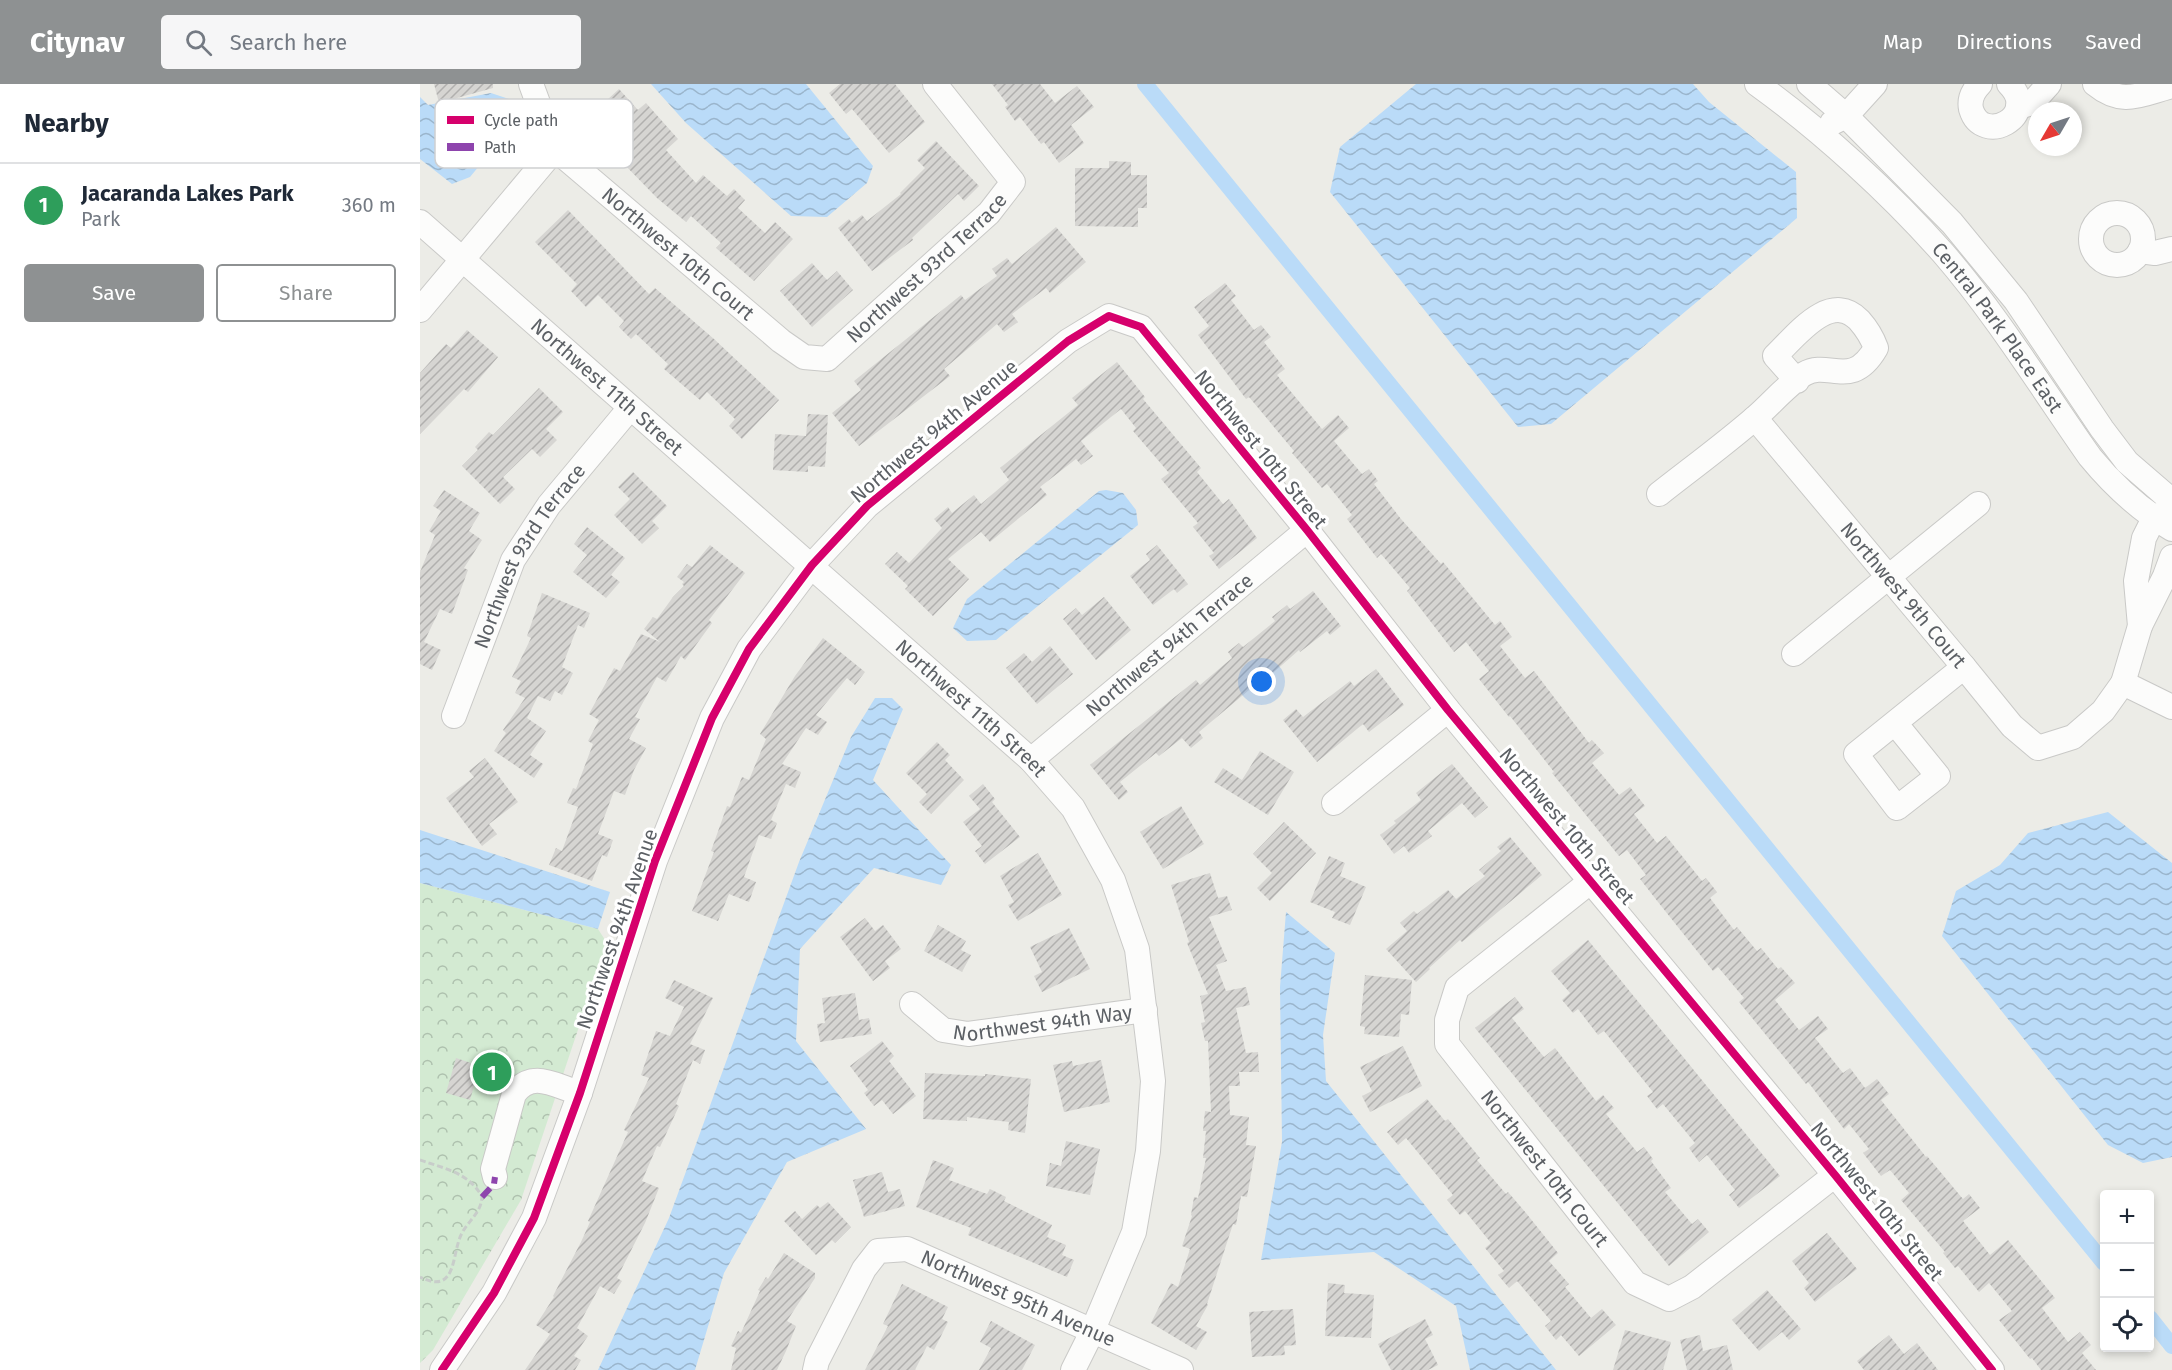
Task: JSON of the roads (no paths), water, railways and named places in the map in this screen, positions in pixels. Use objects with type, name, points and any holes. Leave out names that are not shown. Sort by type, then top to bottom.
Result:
[{"type":"street","points":[[531,84],[537,99]]},
{"type":"street","name":"Northwest 93rd Terrace","points":[[804,357],[827,359],[989,213],[1013,182],[934,84]]},
{"type":"street","name":"Central Park Place East","points":[[1757,84],[1816,130],[1900,208],[1943,254],[1983,304],[2109,481],[2166,518]]},
{"type":"street","name":"Central Park Place East","points":[[1809,84],[1840,100],[1952,223],[2016,301],[2102,429],[2127,462],[2172,501]]},
{"type":"street","points":[[1816,130],[1840,100],[1875,84]]},
{"type":"street","points":[[1980,84],[1974,90],[1971,108],[1974,116],[1981,123],[1990,126],[2008,123],[2014,116],[2018,107],[2018,98],[2009,84]]},
{"type":"street","points":[[2018,107],[2032,103],[2049,84]]},
{"type":"street","points":[[2095,84],[2105,93],[2124,99],[2172,86]]},
{"type":"street","points":[[420,310],[539,168]]},
{"type":"street","name":"Northwest 10th Court","points":[[577,168],[781,341],[804,357]]},
{"type":"street","name":"Northwest 11th Street","points":[[420,222],[1031,760],[1073,808],[1113,880],[1137,949],[1153,1081],[1148,1151],[1134,1232],[1092,1332],[1073,1370]]},
{"type":"street","points":[[2140,251],[2155,254],[2172,249]]},
{"type":"street","name":"Northwest 10th Street","points":[[1109,316],[1141,327],[1307,530],[1448,710],[1835,1175],[1992,1370]]},
{"type":"street","name":"Northwest 94th Avenue","points":[[442,1370],[494,1293],[534,1218],[580,1093],[655,861],[712,718],[749,649],[812,565],[867,506],[1068,341],[1109,316]]},
{"type":"street","points":[[1659,494],[1755,418],[1797,381]]},
{"type":"street","name":"Northwest 93rd Terrace","points":[[454,716],[513,560],[549,505],[630,408]]},
{"type":"street","name":"Northwest 9th Court","points":[[1755,418],[1964,667],[1856,754],[1897,808],[1938,776],[1895,723]]},
{"type":"street","points":[[1794,654],[1978,504]]},
{"type":"street","points":[[2140,627],[2136,581],[2144,538],[2166,518]]},
{"type":"street","name":"Northwest 94th Terrace","points":[[1031,760],[1307,530]]},
{"type":"street","points":[[1964,667],[2012,726],[2038,748],[2073,737],[2103,711],[2123,683],[2140,627],[2172,557]]},
{"type":"street","points":[[2123,683],[2172,707]]},
{"type":"street","points":[[1334,803],[1448,710]]},
{"type":"street","name":"Northwest 10th Court","points":[[1591,881],[1457,988],[1447,1020],[1448,1044],[1635,1283],[1669,1299],[1692,1287],[1835,1175]]},
{"type":"street","name":"Northwest 94th Way","points":[[912,1004],[943,1030],[968,1034],[1145,1010]]},
{"type":"street","points":[[495,1177],[493,1169],[514,1094],[519,1087],[528,1081],[535,1080],[580,1093]]},
{"type":"street","name":"Northwest 95th Avenue","points":[[815,1370],[817,1361],[864,1269],[878,1251],[907,1249],[1181,1370]]},
{"type":"water","points":[[651,84],[806,84],[873,166],[867,183],[827,217],[791,216],[686,123]]},
{"type":"water","points":[[1416,84],[1693,84],[1709,102],[1796,172],[1797,218],[1551,424],[1518,427],[1330,192],[1340,147]]},
{"type":"water","points":[[491,93],[509,99],[460,99]]},
{"type":"water","points":[[420,97],[428,105],[435,104],[435,168],[477,168],[470,177],[452,184],[420,159]]},
{"type":"water","points":[[1099,491],[1123,493],[1136,510],[1138,525],[996,640],[967,641],[953,628],[967,599]]},
{"type":"water","points":[[875,698],[892,698],[903,709],[873,780],[951,865],[941,885],[874,868],[800,949],[796,1041],[866,1129],[787,1162],[724,1273],[695,1370],[598,1370],[669,1218],[799,862],[851,737]]},
{"type":"water","points":[[2108,812],[2172,863],[2172,1157],[2143,1163],[2108,1145],[1942,936],[1956,891],[2000,865],[2028,833]]},
{"type":"water","points":[[420,830],[610,892],[598,929],[420,883]]},
{"type":"water","points":[[1286,912],[1335,953],[1323,1035],[1326,1081],[1556,1370],[1470,1370],[1456,1306],[1374,1252],[1261,1260],[1282,1142],[1280,987]]},
{"type":"waterway","points":[[1145,84],[2100,1258]]},
{"type":"waterway","points":[[2154,1323],[2172,1346]]},
{"type":"place","name":"Jacaranda Lakes Park","points":[[492,1072]]}]
